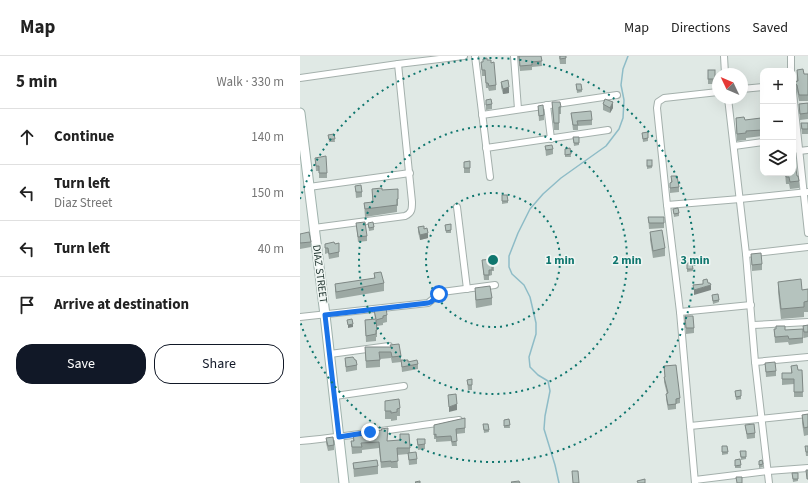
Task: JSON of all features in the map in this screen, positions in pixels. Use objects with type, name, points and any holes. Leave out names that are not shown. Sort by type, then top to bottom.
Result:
[{"type":"main road","name":"DIAZ STREET","points":[[300,113],[335,396],[344,483]]},
{"type":"street","points":[[300,78],[464,56]]},
{"type":"street","points":[[475,56],[490,177]]},
{"type":"street","points":[[514,56],[518,109]]},
{"type":"street","points":[[724,56],[725,68]]},
{"type":"street","points":[[791,56],[791,68]]},
{"type":"street","points":[[314,228],[405,216],[410,214],[412,202],[410,173],[398,64]]},
{"type":"street","points":[[748,88],[760,87]]},
{"type":"street","points":[[712,93],[664,98],[658,102],[657,108],[680,312],[695,482],[768,471],[808,468]]},
{"type":"street","points":[[482,115],[617,95]]},
{"type":"street","points":[[796,100],[798,105],[796,128]]},
{"type":"street","points":[[729,104],[746,254],[755,362],[769,483]]},
{"type":"street","points":[[547,105],[551,139]]},
{"type":"street","points":[[486,148],[608,130]]},
{"type":"street","points":[[795,140],[799,151],[806,192],[808,232]]},
{"type":"street","points":[[734,146],[760,142]]},
{"type":"street","points":[[799,151],[808,150]]},
{"type":"street","points":[[309,187],[410,173]]},
{"type":"street","points":[[667,205],[806,192]]},
{"type":"street","points":[[457,207],[467,289]]},
{"type":"street","points":[[746,254],[808,247]]},
{"type":"street","points":[[300,316],[325,315],[428,303],[442,292],[494,285]]},
{"type":"street","points":[[680,312],[751,305]]},
{"type":"street","points":[[753,325],[808,322]]},
{"type":"street","points":[[330,354],[389,346]]},
{"type":"street","points":[[755,362],[808,357]]},
{"type":"street","points":[[335,396],[404,386]]},
{"type":"street","points":[[690,426],[808,414]]},
{"type":"street","points":[[300,441],[462,420]]},
{"type":"building","points":[[519,56],[541,56],[542,61],[532,62],[532,65],[520,66]]},
{"type":"building","points":[[560,56],[566,56],[566,58],[560,59]]},
{"type":"building","points":[[487,58],[487,60],[491,60],[491,63],[494,62],[496,85],[489,86],[488,83],[486,83],[485,70],[482,70],[481,62],[483,62],[483,59]]},
{"type":"building","points":[[803,69],[804,74],[808,74],[808,95],[799,95],[796,84],[796,81],[798,81],[797,70]]},
{"type":"building","points":[[708,70],[712,70],[712,79],[708,79]]},
{"type":"building","points":[[508,80],[509,87],[503,89],[501,82]]},
{"type":"building","points":[[576,84],[581,84],[582,90],[577,90]]},
{"type":"building","points":[[491,99],[492,104],[486,105],[486,100]]},
{"type":"building","points":[[605,99],[613,102],[610,108],[603,104]]},
{"type":"building","points":[[552,102],[560,102],[561,107],[559,107],[559,123],[554,123]]},
{"type":"building","points":[[808,103],[808,113],[800,114],[799,104]]},
{"type":"building","points":[[543,105],[544,115],[539,116],[538,106]]},
{"type":"building","points":[[591,111],[592,120],[577,121],[578,125],[573,125],[571,113]]},
{"type":"building","points":[[744,117],[745,120],[760,118],[760,130],[746,131],[746,133],[737,134],[736,118]]},
{"type":"building","points":[[801,123],[808,123],[808,129],[802,129]]},
{"type":"building","points":[[648,132],[648,138],[643,139],[642,133]]},
{"type":"building","points":[[334,134],[335,139],[329,139],[328,135]]},
{"type":"building","points":[[573,137],[579,137],[579,143],[574,143]]},
{"type":"building","points":[[552,145],[553,149],[546,150],[545,146]]},
{"type":"building","points":[[570,148],[571,154],[565,155],[565,149]]},
{"type":"building","points":[[326,156],[327,173],[319,173],[319,166],[316,166],[315,158]]},
{"type":"building","points":[[647,160],[652,160],[652,166],[647,166]]},
{"type":"building","points":[[470,161],[470,168],[464,168],[464,162]]},
{"type":"building","points":[[796,170],[799,181],[790,182],[789,177],[786,177],[796,176]]},
{"type":"building","points":[[671,176],[677,176],[679,187],[670,188],[670,183],[672,182]]},
{"type":"building","points":[[361,185],[362,192],[356,192],[355,186]]},
{"type":"building","points":[[382,188],[382,190],[398,189],[397,205],[365,209],[364,203],[373,202],[372,189]]},
{"type":"building","points":[[502,195],[507,195],[508,201],[502,201]]},
{"type":"building","points":[[678,208],[679,213],[674,214],[673,209]]},
{"type":"building","points":[[648,217],[664,217],[664,223],[649,223]]},
{"type":"building","points":[[365,222],[367,236],[358,237],[356,223]]},
{"type":"building","points":[[373,222],[374,227],[369,228],[368,223]]},
{"type":"building","points":[[451,224],[451,230],[446,231],[445,225]]},
{"type":"building","points":[[424,226],[424,229],[427,228],[428,233],[420,235],[418,227]]},
{"type":"building","points":[[662,230],[665,248],[653,251],[650,232]]},
{"type":"building","points":[[309,232],[311,242],[300,243],[300,234]]},
{"type":"building","points":[[334,242],[335,244],[339,243],[339,252],[329,254],[328,248],[325,248],[325,244]]},
{"type":"building","points":[[761,253],[762,264],[752,265],[751,254]]},
{"type":"building","points":[[493,259],[494,266],[492,266],[492,270],[489,270],[489,275],[484,275],[482,260]]},
{"type":"building","points":[[687,263],[692,263],[693,269],[687,269]]},
{"type":"building","points":[[381,272],[384,283],[336,292],[335,284],[375,278],[374,273]]},
{"type":"building","points":[[707,279],[708,283],[711,285],[694,290],[693,285],[703,284],[703,280]]},
{"type":"building","points":[[801,279],[802,290],[808,289],[808,301],[804,302],[804,307],[781,309],[778,282]]},
{"type":"building","points":[[490,286],[492,298],[476,300],[475,288]]},
{"type":"building","points":[[718,294],[719,300],[713,301],[712,295]]},
{"type":"building","points":[[386,308],[387,315],[376,320],[376,334],[366,336],[365,320],[376,319],[374,310]]},
{"type":"building","points":[[685,316],[693,316],[694,328],[686,328]]},
{"type":"building","points":[[352,319],[353,324],[348,325],[347,320]]},
{"type":"building","points":[[808,325],[808,332],[804,332],[803,326]]},
{"type":"building","points":[[776,326],[785,326],[785,330],[803,329],[803,338],[789,339],[788,336],[775,337],[774,329],[776,329]]},
{"type":"building","points":[[399,344],[401,356],[392,357],[391,352],[379,352],[380,360],[366,361],[365,347],[391,347],[390,345]]},
{"type":"building","points":[[353,357],[356,360],[357,365],[346,367],[345,358]]},
{"type":"building","points":[[401,360],[408,360],[408,362],[417,360],[418,364],[402,367]]},
{"type":"building","points":[[775,362],[776,371],[766,372],[765,363]]},
{"type":"building","points":[[676,365],[680,398],[676,399],[676,404],[668,405],[666,394],[668,393],[664,377],[664,366]]},
{"type":"building","points":[[797,365],[798,370],[802,370],[803,392],[794,392],[794,379],[782,379],[782,373],[792,373],[791,366]]},
{"type":"building","points":[[472,379],[472,385],[468,385],[467,380]]},
{"type":"building","points":[[741,390],[741,396],[736,397],[735,391]]},
{"type":"building","points":[[456,394],[457,404],[449,407],[448,395]]},
{"type":"building","points":[[399,399],[400,408],[397,409],[397,412],[391,413],[391,411],[385,411],[385,401]]},
{"type":"building","points":[[808,414],[808,427],[804,428],[802,415]]},
{"type":"building","points":[[465,418],[465,428],[456,429],[457,441],[452,442],[451,436],[436,437],[436,434],[434,435],[434,425]]},
{"type":"building","points":[[509,419],[510,425],[504,426],[504,420]]},
{"type":"building","points":[[483,424],[488,424],[489,430],[484,430]]},
{"type":"building","points":[[754,424],[755,433],[747,434],[745,425]]},
{"type":"building","points":[[388,428],[387,441],[400,440],[400,434],[409,434],[410,448],[397,448],[398,461],[381,462],[379,442],[361,443],[362,447],[352,447],[351,441],[354,441],[353,434]]},
{"type":"building","points":[[333,437],[334,445],[328,446],[326,438]]},
{"type":"building","points":[[417,439],[425,439],[425,444],[418,445]]},
{"type":"building","points":[[722,446],[727,446],[728,452],[722,452]]},
{"type":"building","points":[[805,446],[808,446],[808,452],[806,452]]},
{"type":"building","points":[[740,451],[746,451],[746,457],[741,457]]},
{"type":"building","points":[[416,452],[417,459],[409,460],[408,453]]},
{"type":"building","points":[[740,459],[741,465],[735,466],[735,460]]},
{"type":"building","points":[[377,460],[378,466],[354,469],[353,463]]},
{"type":"building","points":[[762,460],[763,464],[759,465],[759,461]]},
{"type":"building","points":[[806,470],[808,470],[808,479],[807,479]]},
{"type":"building","points":[[572,471],[578,471],[579,483],[573,483]]},
{"type":"building","points":[[792,473],[798,473],[798,479],[793,479]]},
{"type":"building","points":[[736,477],[742,477],[742,483],[737,483]]},
{"type":"building","points":[[645,479],[645,483],[638,483],[637,481]]},
{"type":"building","points":[[519,481],[520,483],[511,482]]},
{"type":"waterway","points":[[559,483],[544,429],[550,391],[548,381],[538,375],[530,367],[529,357],[536,334],[536,323],[530,297],[524,285],[512,274],[509,267],[509,256],[530,209],[543,194],[561,178],[606,146],[619,129],[623,118],[624,100],[621,85],[623,69],[628,56]]},
{"type":"route","points":[[370,432],[339,437],[325,315],[428,303],[434,300],[439,294]]}]
